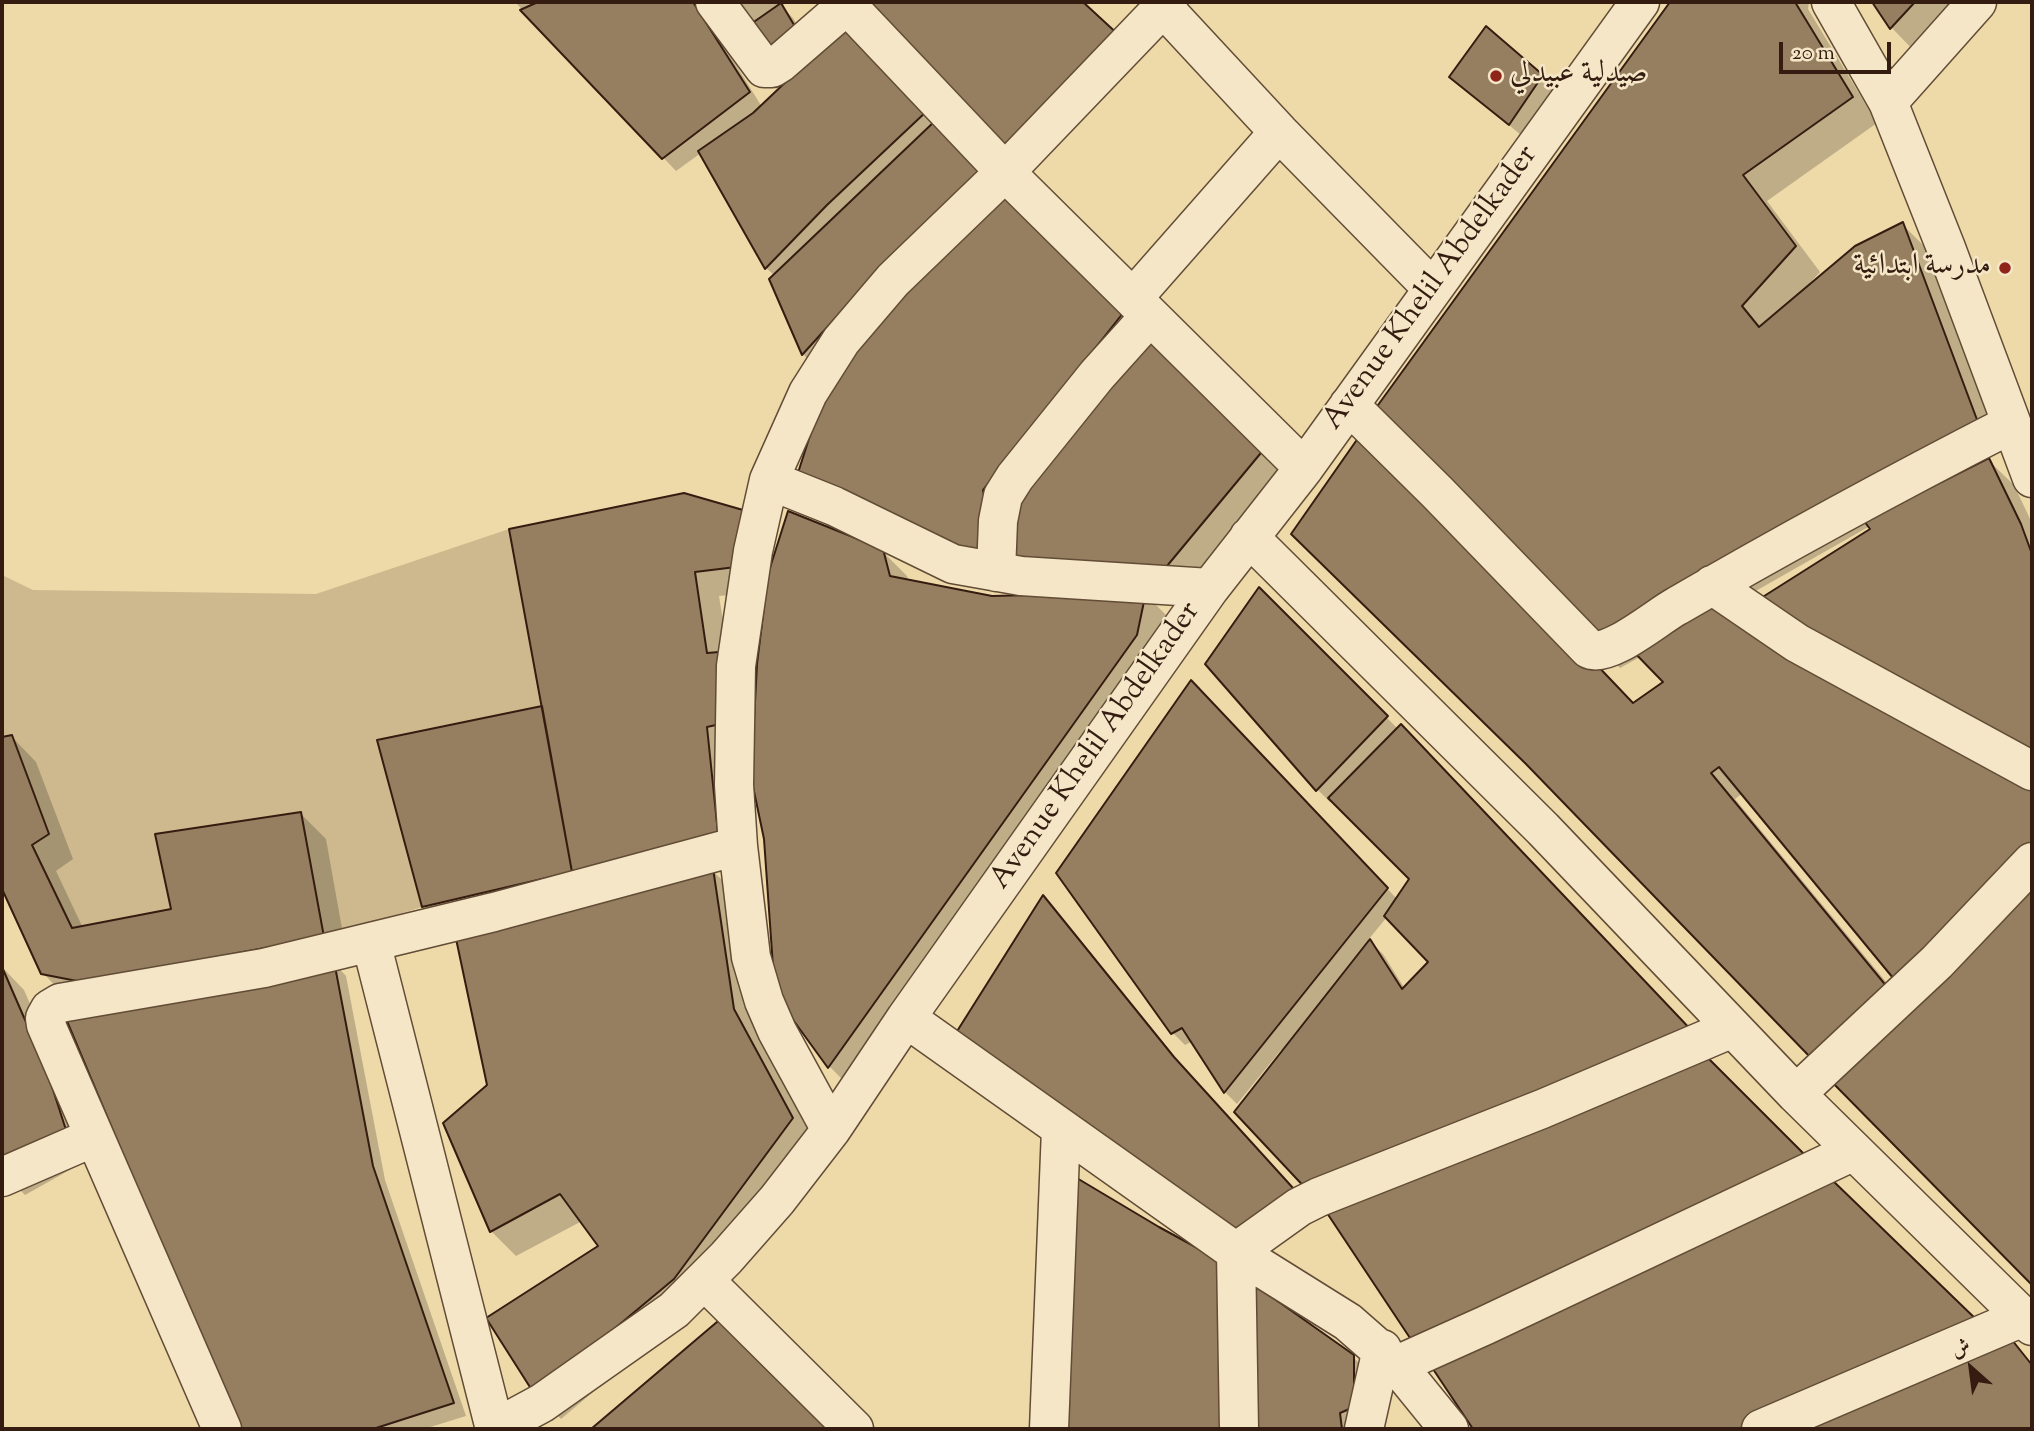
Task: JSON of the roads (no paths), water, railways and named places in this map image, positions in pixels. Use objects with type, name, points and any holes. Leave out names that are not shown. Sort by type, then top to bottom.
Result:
[{"type":"street","points":[[715,2],[764,68],[772,68],[780,62],[846,3],[1005,172],[1304,468]]},
{"type":"street","name":"Avenue Khelil Abdelkader","points":[[509,1426],[674,1310],[777,1200],[831,1130],[906,1018],[1210,588],[1304,468],[1640,2]]},
{"type":"street","points":[[1831,2],[1888,102],[2032,478]]},
{"type":"street","points":[[1888,102],[1977,2]]},
{"type":"street","points":[[831,1130],[776,1031],[751,957],[738,845],[734,774],[736,666],[753,551],[769,480],[808,393],[841,341],[893,281],[1005,172],[1150,8],[1279,132],[1432,288]]},
{"type":"street","points":[[996,572],[999,509],[1003,496],[1015,477],[1097,375],[1141,307],[1279,132]]},
{"type":"street","points":[[1349,405],[1589,649],[1595,652],[1610,649],[1712,585],[1909,476],[2011,424]]},
{"type":"street","points":[[769,480],[834,506],[953,564],[1061,579],[1210,588]]},
{"type":"street","points":[[1249,537],[1543,830],[1796,1094],[2028,1322],[1761,1429]]},
{"type":"street","points":[[1712,585],[1797,643],[2032,771]]},
{"type":"street","points":[[222,1429],[46,1025],[45,1018],[50,1009],[60,1003],[264,968],[506,909],[738,845]]},
{"type":"street","points":[[1796,1094],[1937,962],[2032,862]]},
{"type":"street","points":[[371,942],[509,1426]]},
{"type":"street","points":[[906,1018],[1237,1252],[1349,1322],[1389,1357],[1449,1429]]},
{"type":"street","points":[[1237,1252],[1299,1207],[1319,1197],[1542,1109],[1733,1028]]},
{"type":"street","points":[[1049,1429],[1061,1129]]},
{"type":"street","points":[[2,1177],[94,1137]]},
{"type":"street","points":[[1389,1357],[1486,1325],[1854,1151]]},
{"type":"street","points":[[1237,1252],[1239,1429]]},
{"type":"street","points":[[704,1280],[854,1429]]},
{"type":"street","points":[[1364,1429],[1389,1357]]},
{"type":"place","name":"صيدلية عبيدلي","points":[[1496,76]]},
{"type":"place","name":"مدرسة ابتدائية","points":[[2005,268]]}]
